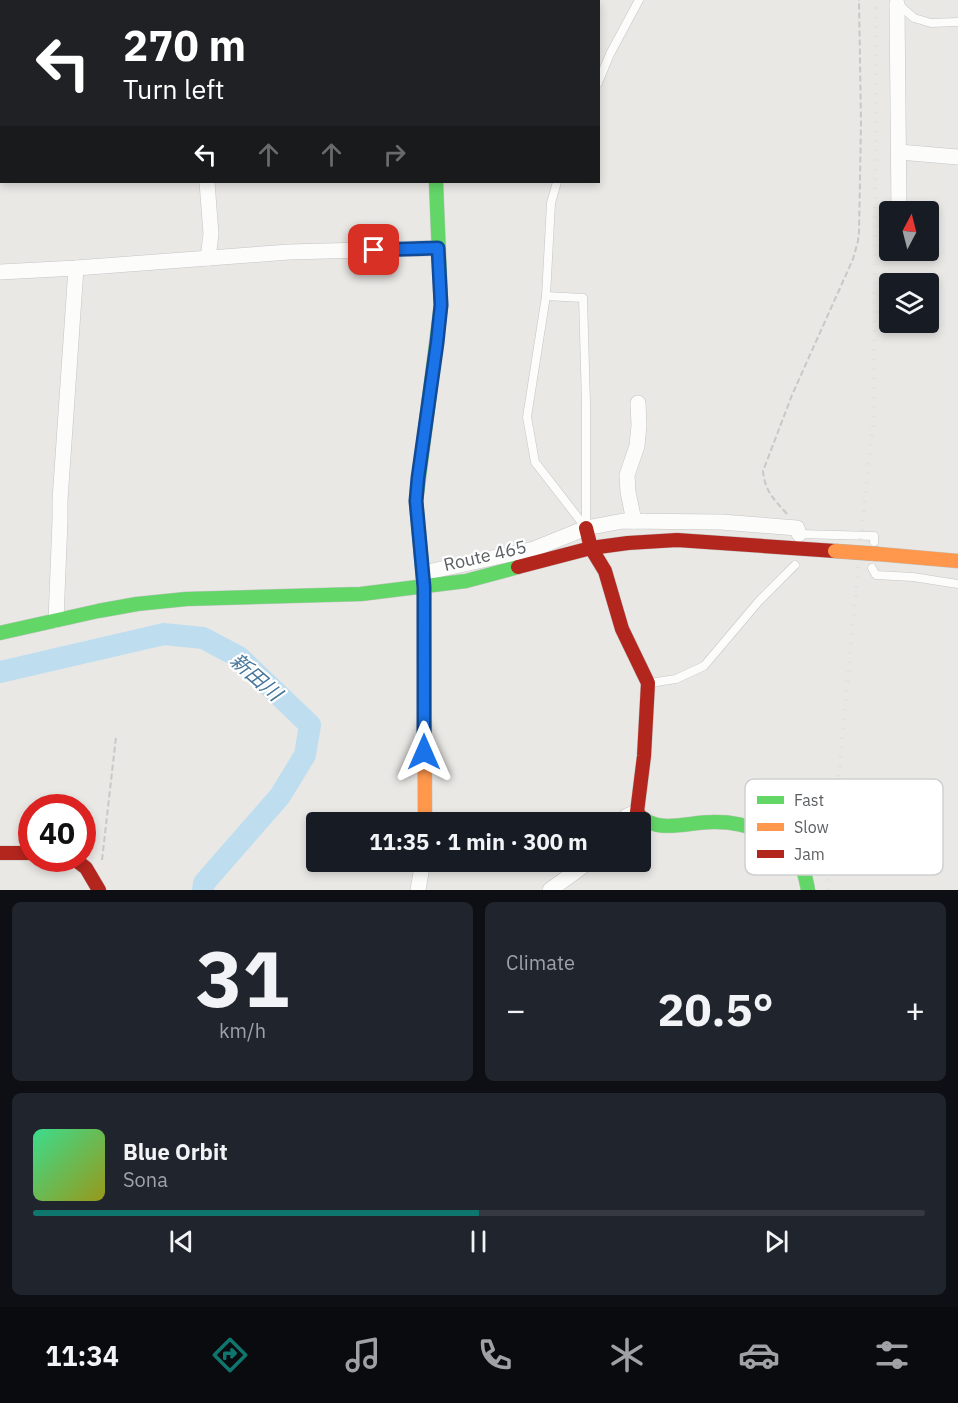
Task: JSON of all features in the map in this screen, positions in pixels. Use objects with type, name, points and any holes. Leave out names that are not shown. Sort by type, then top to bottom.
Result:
[{"type":"main road","points":[[425,812],[423,580],[416,501],[441,305],[436,183]]},
{"type":"main road","points":[[586,528],[591,548],[605,571],[622,629],[648,683],[644,756],[637,812]]},
{"type":"main road","name":"Route 465","points":[[0,633],[127,606],[186,599],[361,594],[423,580],[466,581],[591,548],[628,543],[677,540],[836,551],[876,548],[958,561]]},
{"type":"main road","points":[[651,824],[720,822],[745,827]]},
{"type":"main road","points":[[0,853],[18,853]]},
{"type":"main road","points":[[805,875],[808,890]]},
{"type":"street","points":[[895,2],[899,201]]},
{"type":"street","points":[[898,152],[958,157]]},
{"type":"street","points":[[207,183],[211,234],[208,258]]},
{"type":"street","points":[[0,272],[290,252],[438,248]]},
{"type":"street","points":[[56,620],[60,500],[76,268]]},
{"type":"street","points":[[634,521],[627,475],[637,446],[638,403]]},
{"type":"street","points":[[423,580],[534,549],[586,528],[623,521],[721,522],[798,531]]},
{"type":"street","points":[[418,890],[421,872]]},
{"type":"street","points":[[550,890],[575,872]]},
{"type":"lane","points":[[600,78],[610,54],[639,0]]},
{"type":"lane","points":[[895,2],[914,18],[931,23],[958,22]]},
{"type":"lane","points":[[558,183],[551,203],[546,296],[527,417],[535,462],[586,528]]},
{"type":"lane","points":[[546,296],[583,298],[586,528]]},
{"type":"lane","points":[[798,531],[874,536],[876,548]]},
{"type":"lane","points":[[648,683],[676,680],[704,666],[759,601],[795,565]]},
{"type":"lane","points":[[872,568],[876,575],[912,577],[958,584]]},
{"type":"path","points":[[798,531],[792,519],[764,484],[763,471],[792,395],[853,259],[858,241],[861,122],[859,0]]},
{"type":"path","points":[[97,885],[102,862],[116,737]]},
{"type":"waterway","name":"新田川","points":[[0,672],[164,634],[203,638],[239,657],[310,725],[305,755],[280,796],[204,883],[203,890]]},
{"type":"railway","points":[[838,779],[874,414],[876,0]]},
{"type":"railway","points":[[828,890],[829,875]]},
{"type":"traffic: fast","points":[[424,588],[416,501],[441,305],[436,183]]},
{"type":"traffic: fast","points":[[0,633],[137,604],[186,599],[361,594],[466,581],[518,567]]},
{"type":"traffic: fast","points":[[651,823],[674,826],[724,822],[745,826]]},
{"type":"traffic: fast","points":[[805,875],[808,890]]},
{"type":"traffic: slow","points":[[835,551],[878,554]]},
{"type":"traffic: slow","points":[[878,554],[958,561]]},
{"type":"traffic: slow","points":[[424,588],[425,812]]},
{"type":"traffic: jam","points":[[586,528],[591,548],[605,571],[622,629],[648,683],[644,756],[637,812]]},
{"type":"traffic: jam","points":[[518,567],[591,548],[677,540],[835,551]]},
{"type":"traffic: jam","points":[[0,853],[18,853]]},
{"type":"traffic: jam","points":[[88,872],[99,890]]},
{"type":"route","points":[[374,250],[438,248],[441,305],[416,501],[424,587],[424,752]]}]
